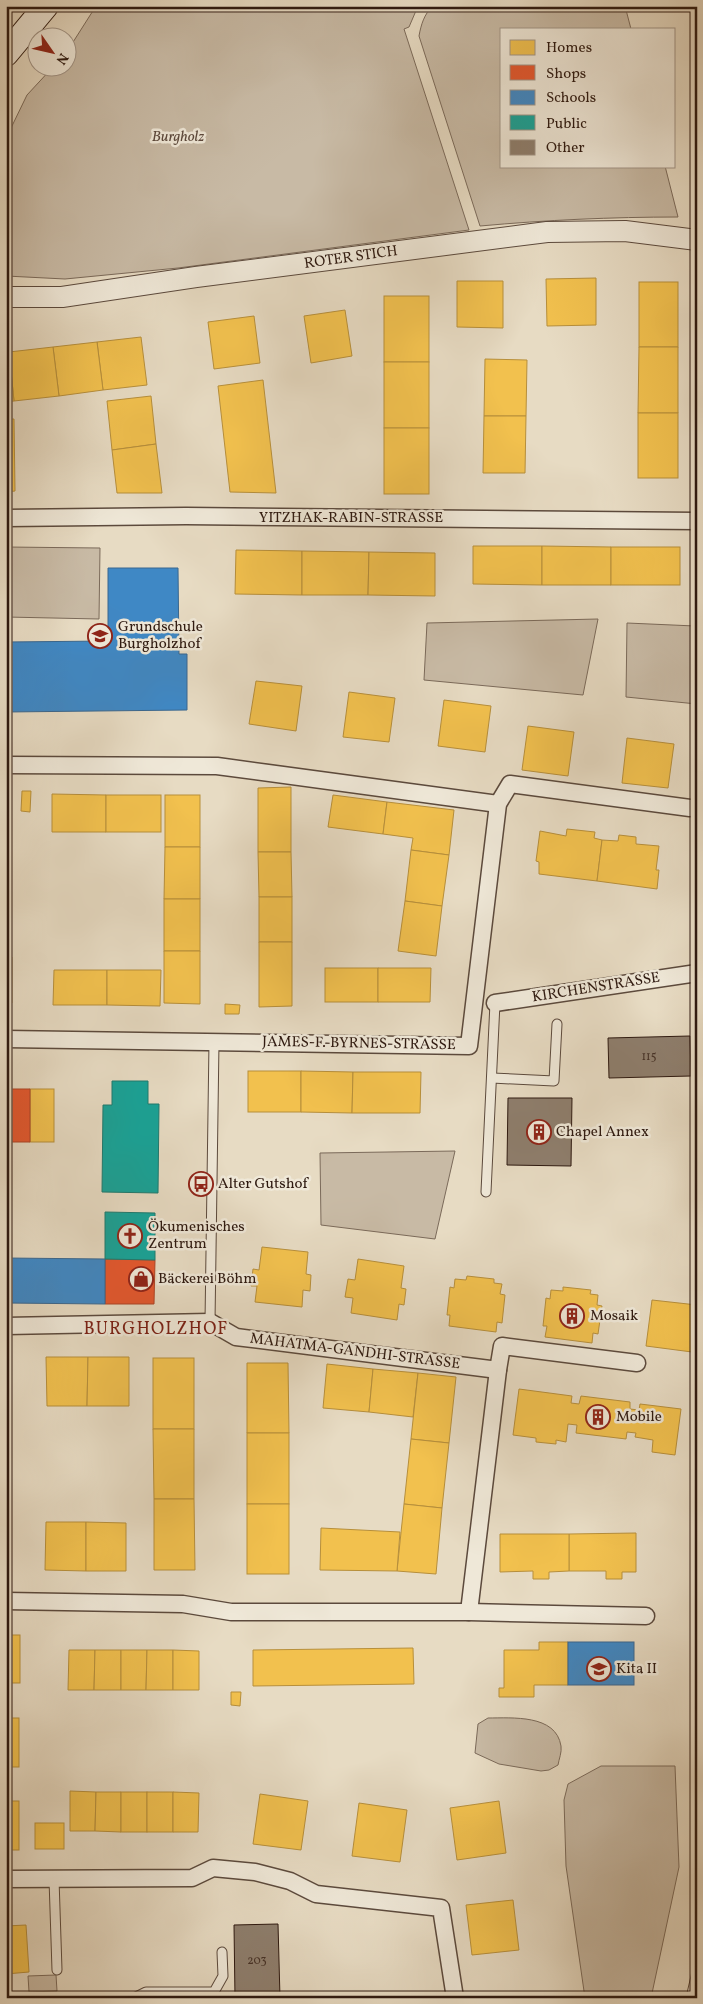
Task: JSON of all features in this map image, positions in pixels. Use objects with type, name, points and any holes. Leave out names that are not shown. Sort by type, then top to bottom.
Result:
[{"type":"main road","points":[[6,54],[46,6]]},
{"type":"street","name":"ROTER STICH","points":[[6,296],[62,297],[196,277],[547,232],[625,231],[697,240]]},
{"type":"street","name":"YITZHAK-RABIN-STRASSE","points":[[6,518],[186,516],[697,520]]},
{"type":"street","points":[[6,764],[217,766],[498,804]]},
{"type":"street","name":"JAMES-F.-BYRNES-STRASSE","points":[[6,1039],[469,1046],[498,804],[510,784],[690,808]]},
{"type":"street","name":"KIRCHENSTRASSE","points":[[495,1003],[697,972]]},
{"type":"street","points":[[6,1326],[210,1322]]},
{"type":"street","name":"MAHATMA-GANDHI-STRASSE","points":[[210,1322],[236,1337],[498,1370]]},
{"type":"street","points":[[469,1612],[502,1346],[637,1363]]},
{"type":"street","points":[[6,1601],[183,1604],[231,1612],[469,1612],[646,1616]]},
{"type":"street","points":[[6,1879],[192,1878],[213,1868],[256,1872],[290,1881],[316,1894],[441,1908],[455,1998]]},
{"type":"lane","points":[[486,1192],[495,1003]]},
{"type":"lane","points":[[492,1078],[554,1081],[557,1024]]},
{"type":"lane","points":[[210,1322],[214,1042]]},
{"type":"lane","points":[[54,1879],[57,1970]]},
{"type":"lane","points":[[134,1998],[146,1992],[214,1992],[223,1976],[222,1952]]},
{"type":"lane","points":[[692,1998],[697,1972]]},
{"type":"green space","name":"Burgholz","points":[[96,6],[418,6],[409,27],[404,29],[469,230],[178,268],[65,279],[6,276],[6,150],[11,128],[27,95],[43,78],[78,78],[78,34]]},
{"type":"green space","points":[[433,6],[625,6],[631,28],[500,28],[500,168],[666,168],[678,217],[579,219],[480,226],[419,36],[427,13]]},
{"type":"green space","points":[[6,547],[100,548],[99,619],[6,617]]},
{"type":"green space","points":[[598,619],[583,695],[424,680],[427,623]]},
{"type":"green space","points":[[627,623],[695,626],[697,704],[626,697]]},
{"type":"green space","points":[[455,1151],[435,1239],[321,1225],[320,1153]]},
{"type":"green space","points":[[488,1718],[520,1718],[542,1723],[551,1728],[561,1746],[558,1765],[549,1770],[541,1771],[499,1764],[475,1753],[478,1724]]},
{"type":"green space","points":[[601,1766],[675,1766],[679,1867],[651,1998],[585,1998],[566,1866],[564,1800],[568,1784]]},
{"type":"green space","points":[[56,1975],[57,1991],[29,1992],[28,1976]]},
{"type":"building: Homes","points":[[596,278],[596,325],[547,326],[546,279]]},
{"type":"building: Homes","points":[[457,281],[503,281],[503,328],[457,327]]},
{"type":"building: Homes","points":[[639,282],[678,282],[678,347],[639,347]]},
{"type":"building: Homes","points":[[384,296],[429,296],[429,362],[384,362]]},
{"type":"building: Homes","points":[[345,310],[352,356],[311,363],[304,316]]},
{"type":"building: Homes","points":[[254,316],[260,363],[214,369],[208,322]]},
{"type":"building: Homes","points":[[141,337],[147,385],[103,390],[97,342]]},
{"type":"building: Homes","points":[[97,342],[103,390],[59,396],[53,347]]},
{"type":"building: Homes","points":[[53,347],[59,396],[14,401],[9,352]]},
{"type":"building: Homes","points":[[639,347],[678,347],[678,413],[638,413]]},
{"type":"building: Homes","points":[[9,352],[14,401],[6,402],[6,353]]},
{"type":"building: Homes","points":[[485,359],[527,360],[526,416],[484,416]]},
{"type":"building: Homes","points":[[384,362],[429,362],[429,428],[384,428]]},
{"type":"building: Homes","points":[[263,380],[276,493],[230,492],[218,386]]},
{"type":"building: Homes","points":[[151,396],[156,444],[112,450],[107,401]]},
{"type":"building: Homes","points":[[638,413],[678,413],[678,478],[638,478]]},
{"type":"building: Homes","points":[[484,416],[526,416],[525,473],[483,473]]},
{"type":"building: Homes","points":[[6,419],[14,419],[15,491],[6,492]]},
{"type":"building: Homes","points":[[384,428],[429,428],[429,494],[384,494]]},
{"type":"building: Homes","points":[[156,444],[162,493],[117,493],[112,450]]},
{"type":"building: Homes","points":[[473,546],[542,546],[542,585],[473,584]]},
{"type":"building: Homes","points":[[542,546],[611,547],[611,585],[542,585]]},
{"type":"building: Homes","points":[[611,547],[680,547],[680,585],[611,585]]},
{"type":"building: Homes","points":[[236,550],[302,551],[302,595],[235,594]]},
{"type":"building: Homes","points":[[302,551],[369,552],[368,595],[302,595]]},
{"type":"building: Homes","points":[[369,552],[435,553],[435,596],[368,595]]},
{"type":"building: Homes","points":[[256,681],[302,686],[296,731],[249,724]]},
{"type":"building: Homes","points":[[349,692],[395,698],[389,742],[343,737]]},
{"type":"building: Homes","points":[[444,700],[491,706],[485,752],[438,746]]},
{"type":"building: Homes","points":[[528,726],[574,732],[568,776],[522,770]]},
{"type":"building: Homes","points":[[627,738],[674,744],[668,788],[622,783]]},
{"type":"building: Homes","points":[[291,787],[291,852],[258,852],[258,788]]},
{"type":"building: Homes","points":[[22,791],[31,791],[30,812],[21,811]]},
{"type":"building: Homes","points":[[52,794],[106,795],[106,832],[52,832]]},
{"type":"building: Homes","points":[[6,795],[8,795],[8,837],[6,837]]},
{"type":"building: Homes","points":[[106,795],[161,795],[161,832],[106,832]]},
{"type":"building: Homes","points":[[165,795],[200,795],[200,847],[165,847]]},
{"type":"building: Homes","points":[[333,795],[387,802],[383,834],[328,827]]},
{"type":"building: Homes","points":[[387,802],[454,810],[449,855],[411,850],[413,838],[383,834]]},
{"type":"building: Homes","points":[[567,829],[595,832],[594,838],[602,840],[597,881],[539,874],[539,862],[536,861],[540,831],[566,836]]},
{"type":"building: Homes","points":[[619,835],[636,837],[636,844],[659,846],[656,870],[659,870],[657,889],[597,881],[602,840],[618,841]]},
{"type":"building: Homes","points":[[165,847],[200,847],[200,899],[164,899]]},
{"type":"building: Homes","points":[[411,850],[449,855],[442,906],[405,901]]},
{"type":"building: Homes","points":[[258,852],[291,852],[292,897],[259,897]]},
{"type":"building: Homes","points":[[6,878],[9,878],[9,920],[6,920]]},
{"type":"building: Homes","points":[[259,897],[292,897],[292,942],[259,942]]},
{"type":"building: Homes","points":[[164,899],[200,899],[200,951],[164,951]]},
{"type":"building: Homes","points":[[405,901],[442,906],[436,956],[398,951]]},
{"type":"building: Homes","points":[[259,942],[292,942],[292,1006],[259,1007]]},
{"type":"building: Homes","points":[[164,951],[200,951],[200,1004],[164,1003]]},
{"type":"building: Homes","points":[[6,957],[12,957],[12,1003],[6,1004]]},
{"type":"building: Homes","points":[[325,968],[378,968],[378,1002],[325,1002]]},
{"type":"building: Homes","points":[[378,968],[431,968],[430,1002],[378,1002]]},
{"type":"building: Homes","points":[[54,970],[107,970],[107,1005],[53,1005]]},
{"type":"building: Homes","points":[[107,970],[161,970],[160,1006],[107,1005]]},
{"type":"building: Homes","points":[[225,1004],[240,1005],[239,1014],[225,1014]]},
{"type":"building: Homes","points":[[248,1071],[301,1071],[301,1112],[248,1112]]},
{"type":"building: Homes","points":[[301,1071],[353,1072],[352,1113],[301,1112]]},
{"type":"building: Homes","points":[[353,1072],[421,1072],[420,1113],[352,1113]]},
{"type":"building: Homes","points":[[30,1089],[54,1089],[54,1142],[30,1142]]},
{"type":"building: Homes","points":[[262,1247],[308,1252],[306,1274],[311,1275],[310,1291],[303,1290],[302,1307],[255,1302],[257,1286],[251,1286],[253,1269],[259,1270]]},
{"type":"building: Homes","points":[[358,1259],[404,1266],[401,1288],[406,1289],[404,1305],[399,1304],[397,1320],[351,1313],[353,1298],[345,1297],[348,1279],[355,1280]]},
{"type":"building: Homes","points":[[467,1276],[494,1279],[494,1283],[502,1284],[500,1294],[505,1295],[502,1323],[497,1322],[496,1332],[449,1326],[450,1315],[447,1315],[450,1287],[454,1288],[455,1279],[466,1280]]},
{"type":"building: Homes","name":"Mosaik","points":[[563,1287],[591,1290],[590,1294],[598,1295],[597,1305],[602,1306],[598,1334],[593,1333],[592,1343],[545,1337],[547,1326],[543,1326],[546,1298],[550,1299],[551,1290],[563,1291]]},
{"type":"building: Homes","points":[[652,1300],[697,1305],[692,1352],[646,1346]]},
{"type":"building: Homes","points":[[46,1357],[88,1357],[87,1406],[47,1406]]},
{"type":"building: Homes","points":[[88,1357],[129,1357],[129,1406],[87,1406]]},
{"type":"building: Homes","points":[[153,1358],[194,1358],[194,1429],[153,1429]]},
{"type":"building: Homes","points":[[6,1360],[10,1360],[10,1407],[6,1407]]},
{"type":"building: Homes","points":[[247,1363],[288,1363],[289,1433],[247,1433]]},
{"type":"building: Homes","points":[[327,1364],[373,1369],[369,1412],[323,1408]]},
{"type":"building: Homes","points":[[373,1369],[418,1373],[413,1417],[369,1412]]},
{"type":"building: Homes","points":[[418,1373],[456,1377],[449,1443],[411,1439]]},
{"type":"building: Homes","name":"Mobile","points":[[519,1389],[572,1396],[571,1403],[579,1404],[581,1396],[630,1402],[630,1409],[639,1410],[640,1404],[681,1409],[675,1455],[652,1452],[653,1440],[635,1437],[636,1433],[627,1432],[626,1439],[576,1433],[577,1425],[568,1424],[566,1442],[556,1440],[556,1444],[536,1442],[536,1438],[513,1435]]},
{"type":"building: Homes","points":[[153,1429],[194,1429],[194,1499],[154,1499]]},
{"type":"building: Homes","points":[[247,1433],[289,1433],[289,1504],[247,1504]]},
{"type":"building: Homes","points":[[411,1439],[449,1443],[442,1508],[404,1504]]},
{"type":"building: Homes","points":[[6,1440],[8,1440],[7,1490],[6,1490]]},
{"type":"building: Homes","points":[[154,1499],[194,1499],[195,1570],[154,1570]]},
{"type":"building: Homes","points":[[247,1504],[289,1504],[289,1574],[247,1574]]},
{"type":"building: Homes","points":[[404,1504],[442,1508],[436,1574],[397,1571]]},
{"type":"building: Homes","points":[[46,1522],[86,1522],[86,1571],[45,1570]]},
{"type":"building: Homes","points":[[86,1522],[126,1523],[126,1571],[86,1571]]},
{"type":"building: Homes","points":[[6,1524],[10,1525],[9,1574],[6,1574]]},
{"type":"building: Homes","points":[[321,1528],[400,1532],[397,1571],[320,1570]]},
{"type":"building: Homes","points":[[636,1533],[636,1572],[622,1572],[622,1579],[606,1579],[606,1571],[569,1571],[569,1534]]},
{"type":"building: Homes","points":[[500,1534],[569,1534],[569,1571],[549,1572],[549,1579],[533,1579],[533,1571],[500,1572]]},
{"type":"building: Homes","points":[[6,1635],[20,1635],[20,1683],[6,1683]]},
{"type":"building: Homes","points":[[539,1642],[568,1642],[568,1685],[534,1685],[534,1697],[499,1697],[499,1688],[504,1688],[504,1650],[539,1650]]},
{"type":"building: Homes","points":[[413,1648],[414,1684],[253,1686],[253,1650]]},
{"type":"building: Homes","points":[[69,1650],[95,1650],[94,1690],[68,1690]]},
{"type":"building: Homes","points":[[95,1650],[121,1650],[121,1690],[94,1690]]},
{"type":"building: Homes","points":[[121,1650],[147,1650],[146,1690],[121,1690]]},
{"type":"building: Homes","points":[[147,1650],[173,1650],[173,1690],[146,1690]]},
{"type":"building: Homes","points":[[173,1650],[199,1651],[199,1690],[173,1690]]},
{"type":"building: Homes","points":[[231,1692],[241,1692],[240,1706],[231,1705]]},
{"type":"building: Homes","points":[[6,1718],[19,1718],[19,1767],[6,1767]]},
{"type":"building: Homes","points":[[70,1791],[96,1792],[95,1831],[70,1831]]},
{"type":"building: Homes","points":[[96,1792],[121,1792],[121,1832],[95,1831]]},
{"type":"building: Homes","points":[[121,1792],[147,1792],[147,1832],[121,1832]]},
{"type":"building: Homes","points":[[147,1792],[173,1792],[173,1832],[147,1832]]},
{"type":"building: Homes","points":[[173,1792],[199,1793],[198,1832],[173,1832]]},
{"type":"building: Homes","points":[[260,1794],[308,1801],[301,1850],[253,1844]]},
{"type":"building: Homes","points":[[6,1801],[19,1801],[19,1850],[6,1850]]},
{"type":"building: Homes","points":[[499,1801],[506,1853],[457,1860],[450,1808]]},
{"type":"building: Homes","points":[[359,1803],[407,1810],[400,1862],[352,1856]]},
{"type":"building: Homes","points":[[35,1823],[64,1823],[64,1849],[35,1849]]},
{"type":"building: Homes","points":[[513,1900],[519,1950],[472,1955],[466,1905]]},
{"type":"building: Homes","points":[[26,1925],[29,1972],[6,1974],[6,1926]]},
{"type":"building: Shops","points":[[7,1089],[30,1089],[30,1142],[6,1142]]},
{"type":"building: Shops","points":[[105,1259],[155,1260],[154,1304],[105,1304]]},
{"type":"building: Schools","points":[[108,568],[178,568],[179,654],[187,654],[187,710],[6,712],[6,642],[108,641]]},
{"type":"building: Schools","points":[[6,1258],[105,1259],[105,1304],[6,1303]]},
{"type":"building: Schools","points":[[568,1642],[634,1642],[634,1685],[568,1685]]},
{"type":"building: Public","points":[[112,1081],[148,1081],[148,1104],[159,1104],[158,1193],[102,1192],[103,1105],[112,1105]]},
{"type":"building: Public","name":"Ökumenisches Zentrum","points":[[105,1212],[155,1213],[155,1260],[105,1259]]},
{"type":"building: Other","points":[[690,1036],[691,1076],[609,1078],[608,1038]]},
{"type":"building: Other","name":"Chapel Annex","points":[[508,1098],[572,1098],[571,1166],[507,1165]]},
{"type":"building: Other","points":[[278,1924],[280,1998],[235,1998],[234,1925]]},
{"type":"place","name":"Grundschule Burgholzhof","points":[[100,636]]},
{"type":"place","name":"Chapel Annex","points":[[539,1132]]},
{"type":"place","name":"Alter Gutshof","points":[[201,1184]]},
{"type":"place","name":"Ökumenisches Zentrum","points":[[130,1236]]},
{"type":"place","name":"Bäckerei Böhm","points":[[141,1279]]},
{"type":"place","name":"Mosaik","points":[[572,1316]]},
{"type":"place","name":"Mobile","points":[[598,1417]]},
{"type":"place","name":"Kita II","points":[[599,1669]]},
{"type":"district","name":"BURGHOLZHOF","points":[[156,1329]]}]
